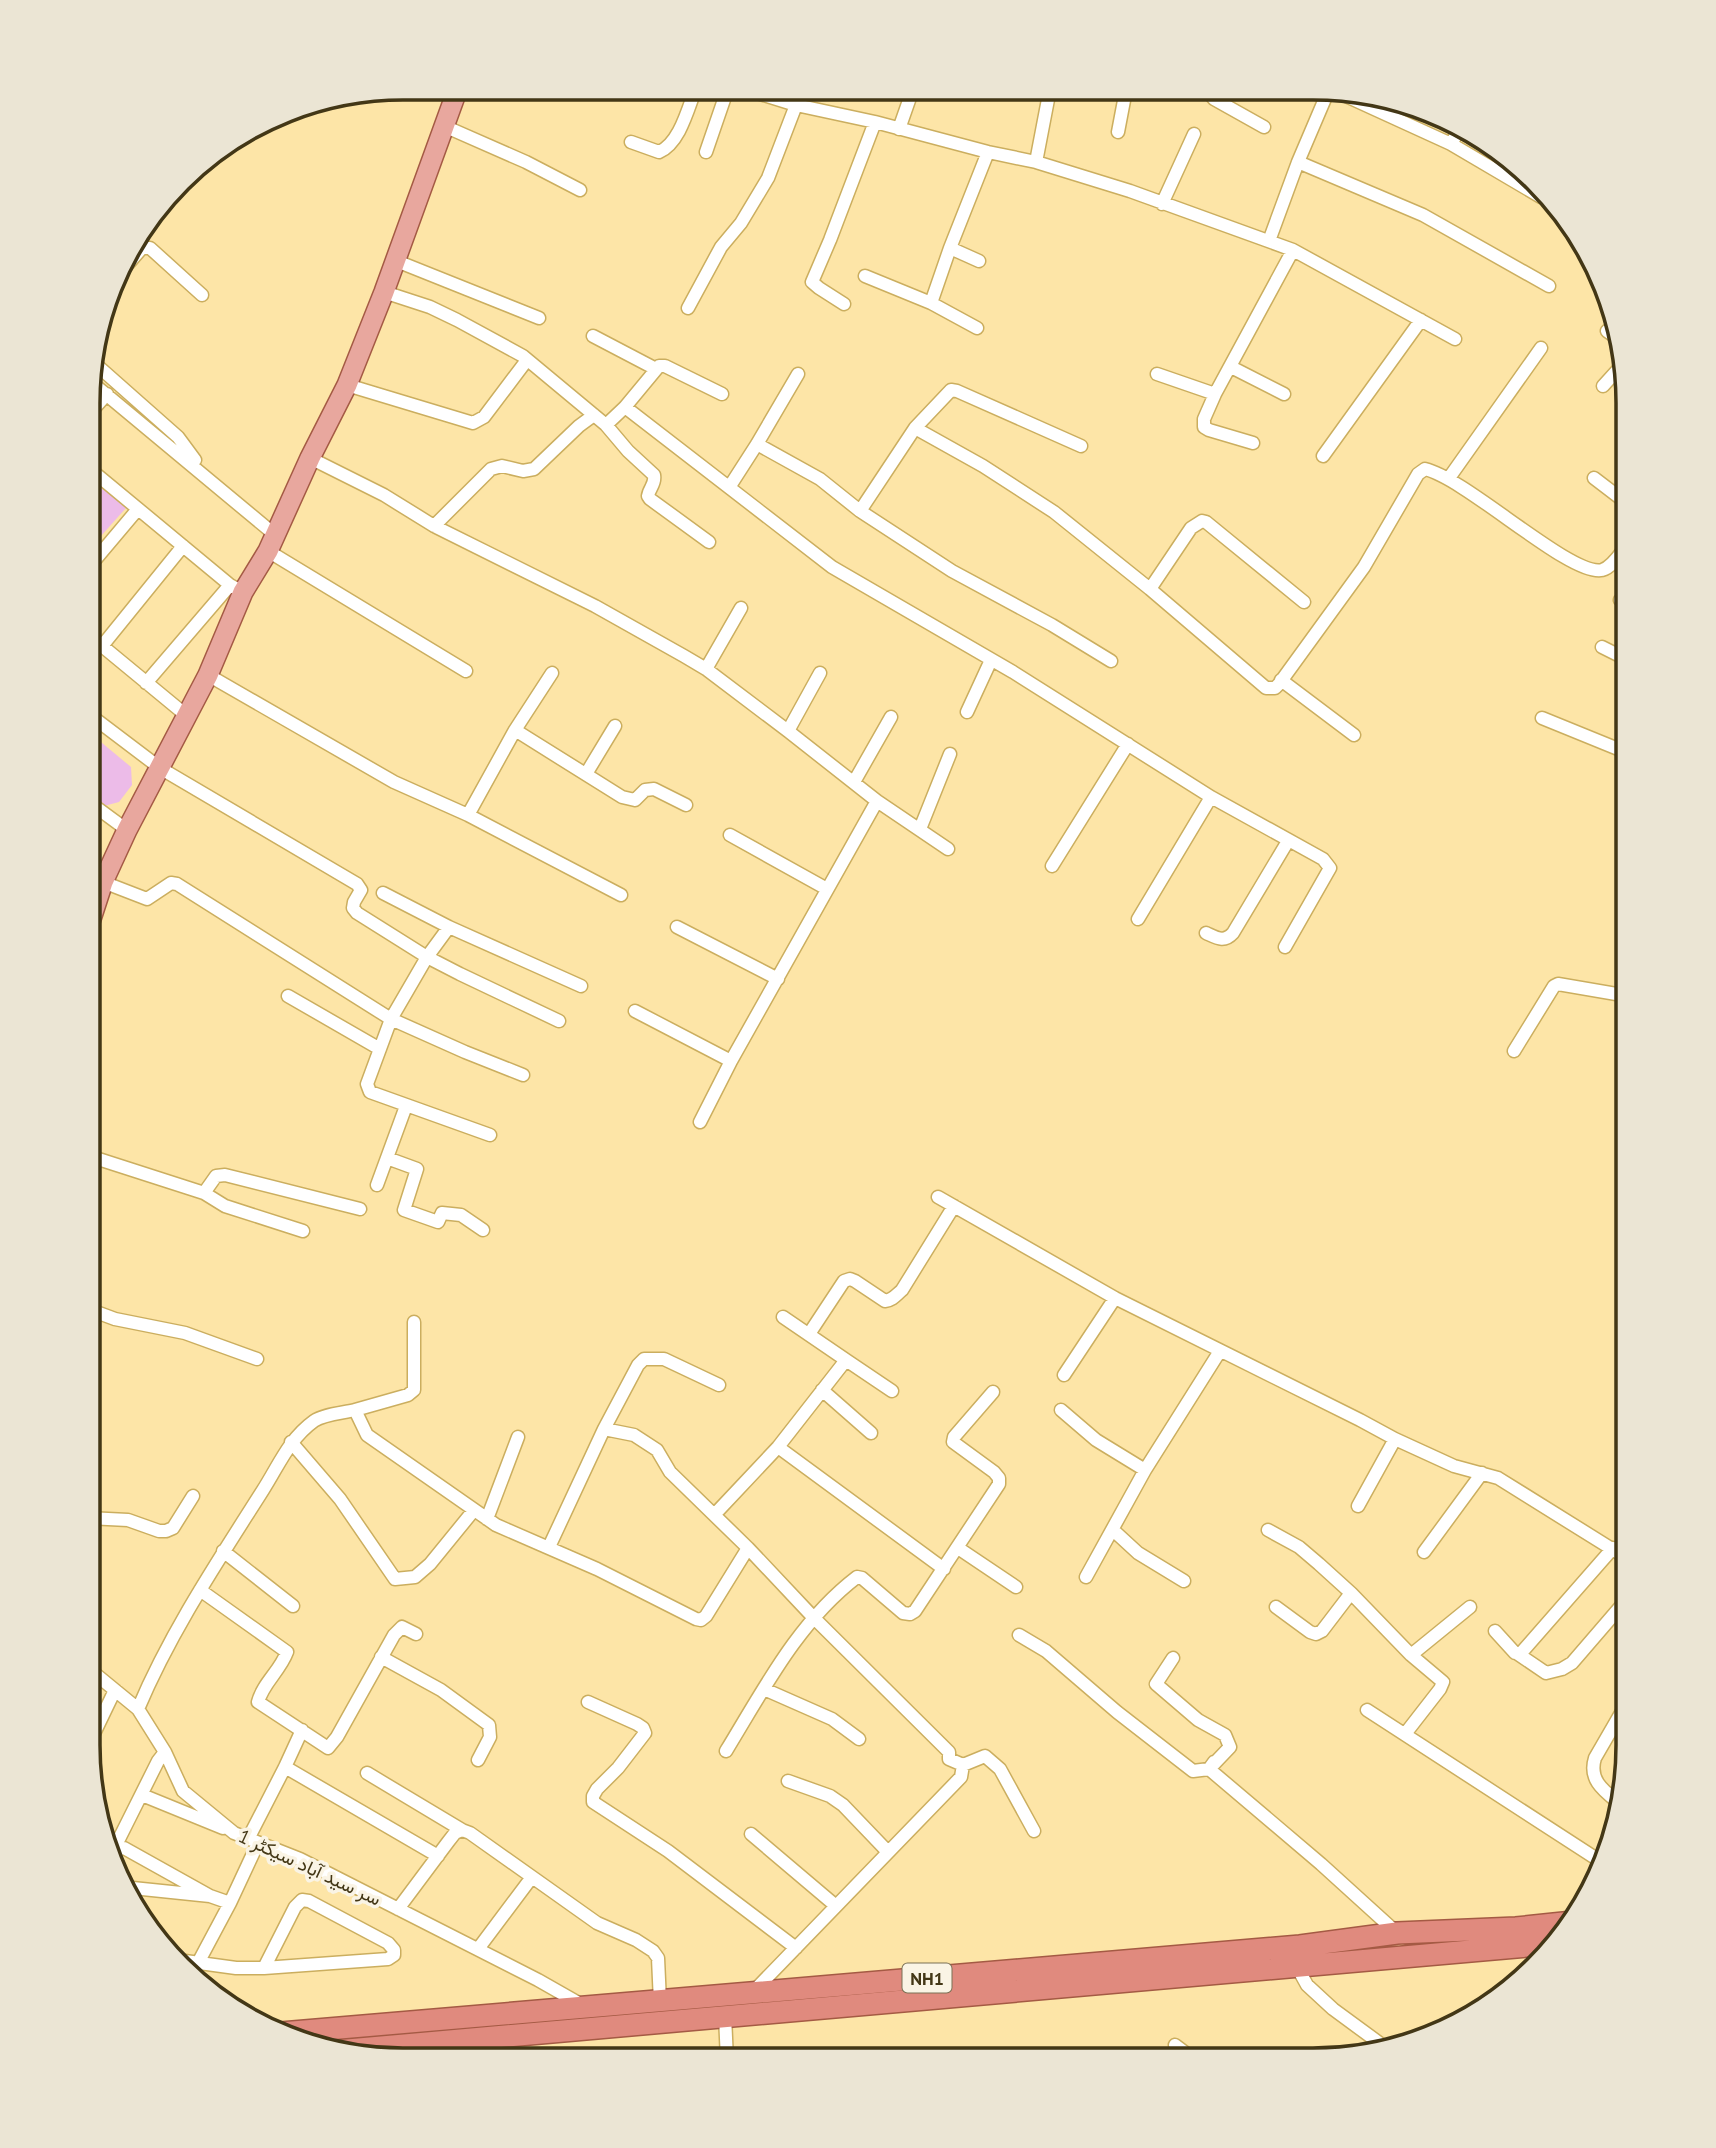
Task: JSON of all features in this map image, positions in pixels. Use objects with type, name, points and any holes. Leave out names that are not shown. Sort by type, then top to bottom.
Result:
[{"type":"highway","name":"NH1","points":[[305,2032],[1300,1946],[1397,1933],[1558,1924]]},
{"type":"highway","name":"NH1","points":[[377,2047],[1541,1945]]},
{"type":"main road","points":[[100,871],[127,830],[208,675],[236,589],[271,542],[347,384],[384,292],[454,100]]},
{"type":"street","points":[[631,142],[659,152],[668,147],[679,130],[691,100]]},
{"type":"street","points":[[706,152],[725,100]]},
{"type":"street","points":[[779,100],[1036,162],[1130,191],[1293,250],[1455,340]]},
{"type":"street","points":[[899,129],[908,100]]},
{"type":"street","points":[[1036,162],[1048,100]]},
{"type":"street","points":[[1118,132],[1124,100]]},
{"type":"street","points":[[1216,100],[1264,127]]},
{"type":"street","points":[[1269,241],[1324,100]]},
{"type":"street","points":[[1364,104],[1451,144],[1526,188]]},
{"type":"street","points":[[688,308],[721,247],[741,223],[768,178],[796,105]]},
{"type":"street","points":[[845,304],[812,282],[875,122]]},
{"type":"street","points":[[444,126],[526,162],[580,190]]},
{"type":"street","points":[[1162,204],[1194,134]]},
{"type":"street","points":[[1451,144],[1456,135]]},
{"type":"street","points":[[932,303],[950,248],[988,152]]},
{"type":"street","points":[[1298,162],[1423,215],[1549,286]]},
{"type":"street","points":[[142,248],[150,247],[202,295]]},
{"type":"street","points":[[950,248],[979,261]]},
{"type":"street","points":[[1254,443],[1209,430],[1205,427],[1204,419],[1214,394],[1293,250]]},
{"type":"street","points":[[394,260],[539,318]]},
{"type":"street","points":[[864,276],[932,303],[977,328]]},
{"type":"street","points":[[384,292],[430,307],[527,360],[606,425],[628,451],[654,475],[648,496],[709,542]]},
{"type":"street","points":[[1323,456],[1421,320]]},
{"type":"street","points":[[593,337],[656,369]]},
{"type":"street","points":[[1449,478],[1541,348]]},
{"type":"street","points":[[347,384],[473,423],[484,417],[527,360]]},
{"type":"street","points":[[606,425],[625,407],[659,366],[665,366],[722,394]]},
{"type":"street","points":[[1231,367],[1284,394]]},
{"type":"street","points":[[101,369],[178,437],[205,475]]},
{"type":"street","points":[[1603,386],[1615,373]]},
{"type":"street","points":[[730,486],[798,374]]},
{"type":"street","points":[[1157,374],[1214,394]]},
{"type":"street","points":[[100,389],[205,475],[271,542],[466,671]]},
{"type":"street","points":[[860,511],[915,428],[951,390],[1081,446]]},
{"type":"street","points":[[100,402],[107,394]]},
{"type":"street","points":[[625,407],[832,567],[991,660],[1211,797],[1322,859],[1330,868],[1285,947]]},
{"type":"street","points":[[434,526],[491,469],[502,466],[523,471],[534,469],[594,415]]},
{"type":"street","points":[[915,428],[984,466],[1054,512],[1266,688],[1275,688],[1364,567],[1418,474],[1425,469],[1449,478],[1566,558],[1594,571],[1605,569],[1616,557]]},
{"type":"street","points":[[757,444],[820,479],[860,511],[952,571],[1052,625],[1111,661]]},
{"type":"street","points":[[310,458],[384,495],[434,526],[595,606],[706,669],[877,801],[948,849]]},
{"type":"street","points":[[100,477],[236,589],[146,682]]},
{"type":"street","points":[[1594,478],[1616,495]]},
{"type":"street","points":[[100,552],[138,509]]},
{"type":"street","points":[[1150,589],[1191,528],[1202,521],[1304,602]]},
{"type":"street","points":[[183,546],[102,646],[187,716]]},
{"type":"street","points":[[706,669],[741,608]]},
{"type":"street","points":[[1602,647],[1616,654]]},
{"type":"street","points":[[967,712],[991,660]]},
{"type":"street","points":[[468,815],[514,730],[552,673]]},
{"type":"street","points":[[788,731],[820,673]]},
{"type":"street","points":[[208,675],[394,782],[468,815],[621,895]]},
{"type":"street","points":[[1281,680],[1354,735]]},
{"type":"street","points":[[854,782],[891,717]]},
{"type":"street","points":[[1542,718],[1616,748]]},
{"type":"street","points":[[100,723],[160,768],[357,884],[362,890],[354,902],[353,908],[357,913],[427,957],[559,1021]]},
{"type":"street","points":[[586,774],[615,726]]},
{"type":"street","points":[[514,730],[630,801],[635,800],[645,790],[654,789],[686,805]]},
{"type":"street","points":[[1052,866],[1128,744]]},
{"type":"street","points":[[920,830],[950,754]]},
{"type":"street","points":[[1138,919],[1211,797]]},
{"type":"street","points":[[700,1122],[877,801]]},
{"type":"street","points":[[100,810],[127,830]]},
{"type":"street","points":[[730,835],[827,889]]},
{"type":"street","points":[[1206,933],[1226,939],[1233,933],[1288,841]]},
{"type":"street","points":[[100,879],[147,899],[171,883],[177,884],[391,1019],[523,1074]]},
{"type":"street","points":[[383,893],[449,927],[581,986]]},
{"type":"street","points":[[449,927],[427,957],[391,1019],[368,1089],[406,1106],[490,1135]]},
{"type":"street","points":[[677,927],[778,979]]},
{"type":"street","points":[[1514,1051],[1554,986],[1558,984],[1616,994]]},
{"type":"street","points":[[288,996],[380,1049]]},
{"type":"street","points":[[635,1011],[731,1062]]},
{"type":"street","points":[[377,1185],[406,1106]]},
{"type":"street","points":[[387,1158],[417,1169],[404,1210],[438,1222],[442,1213],[461,1215],[483,1230]]},
{"type":"street","points":[[100,1160],[204,1193],[225,1206],[303,1231]]},
{"type":"street","points":[[204,1193],[216,1176],[225,1175],[360,1209]]},
{"type":"street","points":[[939,1197],[1115,1298],[1395,1439],[1454,1466],[1498,1478],[1616,1551]]},
{"type":"street","points":[[809,1334],[844,1281],[855,1280],[885,1301],[896,1296],[954,1206]]},
{"type":"street","points":[[1064,1375],[1115,1298]]},
{"type":"street","points":[[100,1313],[185,1333],[257,1359]]},
{"type":"street","points":[[783,1317],[892,1391]]},
{"type":"street","points":[[138,1709],[168,1646],[291,1441],[316,1420],[408,1395],[414,1390],[414,1322]]},
{"type":"street","points":[[1086,1577],[1145,1470],[1220,1351]]},
{"type":"street","points":[[548,1546],[604,1429],[638,1365],[644,1359],[664,1359],[719,1385]]},
{"type":"street","points":[[715,1514],[778,1447],[846,1360]]},
{"type":"street","points":[[822,1390],[871,1433]]},
{"type":"street","points":[[726,1751],[783,1657],[813,1617],[857,1577],[862,1578],[904,1613],[915,1611],[999,1484],[999,1478],[994,1472],[953,1442],[954,1437],[993,1392]]},
{"type":"street","points":[[355,1410],[366,1435],[496,1525],[597,1569],[696,1619],[701,1620],[706,1616],[748,1548]]},
{"type":"street","points":[[1061,1410],[1096,1440],[1145,1470]]},
{"type":"street","points":[[604,1429],[634,1435],[657,1450],[670,1472],[715,1514],[948,1752],[949,1759],[963,1765],[985,1756],[1000,1769],[1034,1830]]},
{"type":"street","points":[[487,1519],[517,1437]]},
{"type":"street","points":[[1358,1506],[1395,1439]]},
{"type":"street","points":[[291,1441],[340,1499],[395,1579],[415,1577],[430,1564],[474,1510]]},
{"type":"street","points":[[778,1447],[944,1569]]},
{"type":"street","points":[[1424,1552],[1482,1473]]},
{"type":"street","points":[[100,1519],[128,1520],[166,1531],[173,1528],[192,1496]]},
{"type":"street","points":[[1113,1530],[1138,1553],[1184,1581]]},
{"type":"street","points":[[1268,1530],[1299,1547],[1351,1593],[1411,1655],[1443,1682],[1405,1734]]},
{"type":"street","points":[[958,1548],[1016,1587]]},
{"type":"street","points":[[1518,1654],[1612,1548]]},
{"type":"street","points":[[223,1551],[293,1606]]},
{"type":"street","points":[[200,1590],[287,1652],[282,1665],[260,1693],[258,1702],[328,1748],[337,1737],[394,1634],[402,1627],[416,1634]]},
{"type":"street","points":[[1276,1607],[1315,1634],[1322,1631],[1351,1593]]},
{"type":"street","points":[[1411,1655],[1469,1607]]},
{"type":"street","points":[[1494,1631],[1507,1647],[1546,1673],[1572,1662],[1616,1612]]},
{"type":"street","points":[[1019,1635],[1045,1651],[1117,1712],[1194,1771],[1209,1769],[1218,1756],[1230,1746],[1225,1735],[1198,1720],[1156,1684],[1173,1658]]},
{"type":"street","points":[[381,1657],[440,1690],[489,1725],[489,1737],[478,1760]]},
{"type":"street","name":"سر سید آباد سیکٹر 1","points":[[100,1677],[138,1709],[165,1752],[183,1791],[234,1833],[300,1859],[585,2006]]},
{"type":"street","points":[[764,1689],[832,1720],[859,1739]]},
{"type":"street","points":[[100,1722],[116,1690]]},
{"type":"street","points":[[588,1702],[638,1724],[645,1733],[618,1768],[597,1789],[593,1802],[668,1851],[796,1948]]},
{"type":"street","points":[[1367,1710],[1594,1858]]},
{"type":"street","points":[[1612,1796],[1594,1778],[1591,1769],[1616,1722]]},
{"type":"street","points":[[191,1961],[230,1903],[253,1841],[302,1730]]},
{"type":"street","points":[[117,1844],[158,1760],[165,1752]]},
{"type":"street","points":[[752,1994],[961,1777],[963,1765]]},
{"type":"street","points":[[285,1767],[438,1856]]},
{"type":"street","points":[[1209,1769],[1397,1933]]},
{"type":"street","points":[[367,1773],[470,1833],[597,1923],[636,1940],[653,1951],[657,1958],[660,2002]]},
{"type":"street","points":[[788,1781],[830,1797],[843,1805],[888,1852]]},
{"type":"street","points":[[142,1795],[234,1833]]},
{"type":"street","points":[[398,1909],[455,1833],[462,1830]]},
{"type":"street","points":[[751,1834],[836,1906]]},
{"type":"street","points":[[119,1849],[124,1849],[209,1896],[230,1903]]},
{"type":"street","points":[[478,1949],[532,1877]]},
{"type":"street","points":[[136,1888],[209,1896]]},
{"type":"street","points":[[192,1962],[236,1968],[264,1968],[388,1959],[394,1955],[394,1950],[388,1943],[309,1901],[302,1900],[295,1907],[264,1968]]},
{"type":"street","points":[[1296,1965],[1307,1985],[1333,2009],[1377,2041]]},
{"type":"street","points":[[725,2016],[726,2048]]},
{"type":"street","points":[[1175,2045],[1179,2048]]},
{"type":"shaded area","points":[[100,486],[126,508],[100,537]]},
{"type":"shaded area","points":[[100,741],[131,767],[132,785],[119,802],[104,806],[100,803]]}]
